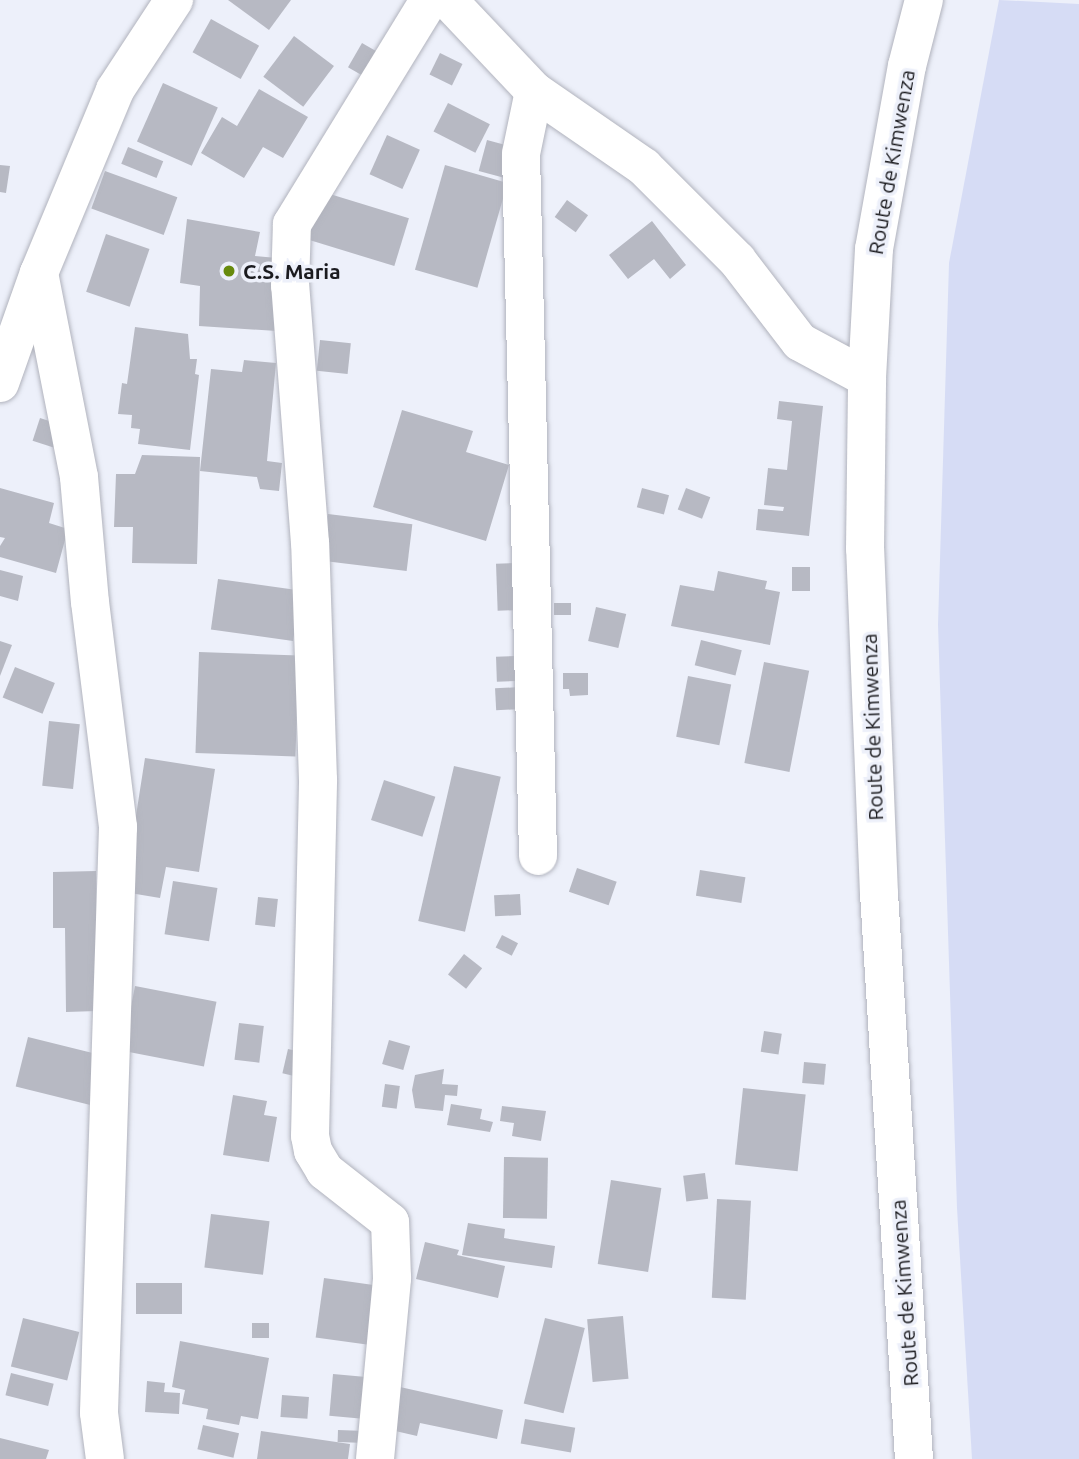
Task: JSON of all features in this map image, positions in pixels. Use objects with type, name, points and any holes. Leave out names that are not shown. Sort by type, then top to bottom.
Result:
[{"type":"street","points":[[0,383],[39,274],[115,90],[174,0]]},
{"type":"street","points":[[374,1459],[392,1278],[390,1222],[325,1171],[313,1151],[310,1136],[318,780],[310,544],[290,286],[292,224],[429,0]]},
{"type":"street","points":[[448,0],[534,91],[644,167],[737,260],[800,342],[867,378]]},
{"type":"street","name":"Route de Kimwenza","points":[[914,1459],[878,894],[864,549],[867,378],[874,249],[906,66],[924,0]]},
{"type":"street","points":[[534,91],[521,154],[538,856]]},
{"type":"street","points":[[39,274],[79,477],[90,602],[118,827],[99,1413],[105,1459]]},
{"type":"shaded area","points":[[999,0],[1079,4],[1079,1459],[972,1459],[957,1208],[938,625],[949,263]]},
{"type":"building","points":[[228,0],[291,0],[269,30]]},
{"type":"building","points":[[211,19],[259,46],[241,79],[193,52]]},
{"type":"building","points":[[294,36],[334,66],[303,107],[263,77]]},
{"type":"building","points":[[362,43],[388,58],[374,82],[348,67]]},
{"type":"building","points":[[440,53],[462,64],[452,86],[429,75]]},
{"type":"building","points":[[163,83],[218,107],[192,166],[137,141]]},
{"type":"building","points":[[259,89],[308,117],[283,158],[263,147],[244,178],[201,153],[222,117],[237,126]]},
{"type":"building","points":[[448,103],[490,124],[475,153],[433,132]]},
{"type":"building","points":[[387,135],[420,150],[402,189],[370,174]]},
{"type":"building","points":[[487,140],[514,147],[506,178],[479,171]]},
{"type":"building","points":[[128,147],[163,161],[156,178],[121,164]]},
{"type":"building","points":[[0,165],[10,166],[6,193],[0,192]]},
{"type":"building","points":[[445,165],[507,183],[477,288],[415,270]]},
{"type":"building","points":[[105,171],[177,197],[164,235],[91,209]]},
{"type":"building","points":[[320,191],[409,218],[394,266],[305,239]]},
{"type":"building","points":[[567,200],[588,215],[576,232],[555,217]]},
{"type":"building","name":"C.S. Maria","points":[[187,219],[260,232],[255,256],[277,258],[277,331],[199,326],[200,286],[180,283]]},
{"type":"building","points":[[652,221],[686,265],[670,279],[654,259],[628,279],[609,255]]},
{"type":"building","points":[[106,234],[149,249],[130,307],[86,292]]},
{"type":"building","points":[[135,327],[188,334],[190,359],[197,359],[195,374],[199,375],[190,450],[138,444],[140,429],[131,428],[132,415],[118,414],[122,383],[127,384]]},
{"type":"building","points":[[320,340],[351,343],[348,374],[317,371]]},
{"type":"building","points":[[244,360],[276,363],[267,461],[282,463],[279,491],[260,489],[257,477],[200,471],[211,369],[242,372]]},
{"type":"building","points":[[779,401],[823,406],[809,536],[756,530],[758,509],[783,511],[784,507],[764,505],[768,468],[787,470],[792,421],[777,419]]},
{"type":"building","points":[[402,410],[473,431],[466,452],[509,465],[486,541],[373,507]]},
{"type":"building","points":[[40,418],[61,425],[54,448],[33,441]]},
{"type":"building","points":[[142,455],[200,457],[197,564],[132,563],[133,527],[114,527],[116,474],[135,474]]},
{"type":"building","points":[[0,488],[54,503],[49,523],[68,529],[56,573],[0,557],[0,546],[5,538],[0,537]]},
{"type":"building","points":[[642,488],[669,495],[664,515],[637,507]]},
{"type":"building","points":[[686,488],[710,497],[702,519],[678,509]]},
{"type":"building","points":[[328,514],[412,524],[407,571],[322,561]]},
{"type":"building","points":[[518,563],[520,610],[498,611],[496,564]]},
{"type":"building","points":[[792,567],[810,567],[810,591],[792,591]]},
{"type":"building","points":[[0,570],[23,576],[18,601],[0,596]]},
{"type":"building","points":[[718,571],[767,581],[765,589],[780,592],[770,645],[671,626],[680,585],[714,591]]},
{"type":"building","points":[[218,579],[300,591],[293,641],[211,630]]},
{"type":"building","points":[[554,603],[571,603],[571,615],[554,615]]},
{"type":"building","points":[[596,607],[626,614],[618,648],[588,641]]},
{"type":"building","points":[[701,640],[742,650],[735,675],[695,665]]},
{"type":"building","points":[[0,641],[12,645],[0,676]]},
{"type":"building","points":[[199,652],[299,655],[295,756],[195,753]]},
{"type":"building","points":[[516,656],[517,681],[497,682],[496,657]]},
{"type":"building","points":[[764,662],[809,671],[790,772],[744,763]]},
{"type":"building","points":[[15,667],[55,683],[43,714],[3,698]]},
{"type":"building","points":[[563,673],[588,673],[588,695],[570,696],[569,689],[563,689]]},
{"type":"building","points":[[688,676],[731,684],[719,745],[676,737]]},
{"type":"building","points":[[520,687],[521,709],[496,710],[495,688]]},
{"type":"building","points":[[49,721],[80,724],[73,789],[42,786]]},
{"type":"building","points":[[145,758],[215,769],[199,872],[166,867],[160,898],[124,892]]},
{"type":"building","points":[[454,766],[501,777],[465,932],[418,921]]},
{"type":"building","points":[[384,780],[435,797],[422,837],[371,820]]},
{"type":"building","points":[[577,868],[617,882],[609,905],[569,892]]},
{"type":"building","points":[[700,870],[745,877],[741,903],[696,896]]},
{"type":"building","points":[[96,871],[97,1011],[66,1012],[65,928],[53,928],[53,872]]},
{"type":"building","points":[[173,881],[217,888],[209,941],[165,934]]},
{"type":"building","points":[[520,894],[521,915],[495,916],[494,895]]},
{"type":"building","points":[[258,897],[278,899],[275,927],[255,925]]},
{"type":"building","points":[[502,935],[518,943],[512,956],[496,947]]},
{"type":"building","points":[[464,954],[482,968],[466,989],[448,974]]},
{"type":"building","points":[[135,986],[216,1002],[204,1067],[122,1051]]},
{"type":"building","points":[[239,1023],[264,1026],[259,1063],[234,1060]]},
{"type":"building","points":[[764,1031],[782,1034],[778,1055],[761,1052]]},
{"type":"building","points":[[28,1037],[105,1056],[92,1106],[16,1086]]},
{"type":"building","points":[[389,1040],[410,1046],[403,1070],[382,1064]]},
{"type":"building","points":[[288,1049],[310,1054],[305,1079],[282,1073]]},
{"type":"building","points":[[804,1062],[826,1064],[824,1085],[802,1083]]},
{"type":"building","points":[[444,1069],[442,1084],[458,1085],[457,1096],[445,1095],[443,1111],[415,1108],[412,1090],[415,1075]]},
{"type":"building","points":[[385,1084],[400,1086],[397,1109],[382,1107]]},
{"type":"building","points":[[743,1088],[806,1095],[798,1171],[735,1165]]},
{"type":"building","points":[[233,1095],[267,1101],[264,1115],[277,1117],[269,1162],[223,1155]]},
{"type":"building","points":[[451,1104],[482,1109],[480,1119],[493,1122],[490,1132],[447,1125]]},
{"type":"building","points":[[502,1106],[546,1111],[541,1141],[512,1136],[514,1123],[500,1121]]},
{"type":"building","points":[[504,1157],[548,1158],[547,1219],[503,1218]]},
{"type":"building","points":[[705,1173],[708,1199],[686,1201],[683,1176]]},
{"type":"building","points":[[611,1180],[661,1188],[648,1272],[598,1264]]},
{"type":"building","points":[[717,1199],[751,1201],[746,1300],[712,1298]]},
{"type":"building","points":[[211,1214],[270,1221],[263,1275],[204,1268]]},
{"type":"building","points":[[468,1223],[505,1229],[504,1238],[555,1246],[552,1268],[462,1255]]},
{"type":"building","points":[[425,1242],[459,1250],[457,1255],[505,1266],[498,1298],[416,1279]]},
{"type":"building","points":[[324,1278],[380,1286],[372,1345],[316,1337]]},
{"type":"building","points":[[136,1283],[182,1283],[182,1314],[136,1314]]},
{"type":"building","points":[[623,1316],[628,1379],[593,1382],[587,1319]]},
{"type":"building","points":[[23,1318],[79,1332],[67,1381],[11,1367]]},
{"type":"building","points":[[545,1318],[585,1328],[563,1413],[524,1403]]},
{"type":"building","points":[[252,1323],[269,1323],[269,1338],[252,1338]]},
{"type":"building","points":[[180,1341],[269,1358],[258,1419],[241,1416],[239,1425],[206,1419],[208,1409],[182,1404],[185,1390],[172,1387]]},
{"type":"building","points":[[11,1373],[54,1384],[48,1406],[5,1395]]},
{"type":"building","points":[[333,1374],[369,1377],[365,1419],[329,1416]]},
{"type":"building","points":[[147,1381],[165,1383],[164,1392],[180,1393],[179,1414],[145,1412]]},
{"type":"building","points":[[400,1387],[503,1410],[497,1439],[420,1423],[417,1436],[391,1430]]},
{"type":"building","points":[[282,1395],[309,1397],[307,1419],[280,1417]]},
{"type":"building","points":[[525,1419],[575,1428],[571,1452],[521,1444]]},
{"type":"building","points":[[203,1425],[239,1433],[233,1458],[197,1449]]},
{"type":"building","points":[[338,1430],[366,1431],[366,1443],[338,1442]]},
{"type":"building","points":[[261,1431],[350,1444],[348,1459],[257,1459]]},
{"type":"building","points":[[0,1438],[49,1450],[46,1459],[0,1459]]},
{"type":"place","name":"C.S. Maria","points":[[229,271]]}]
